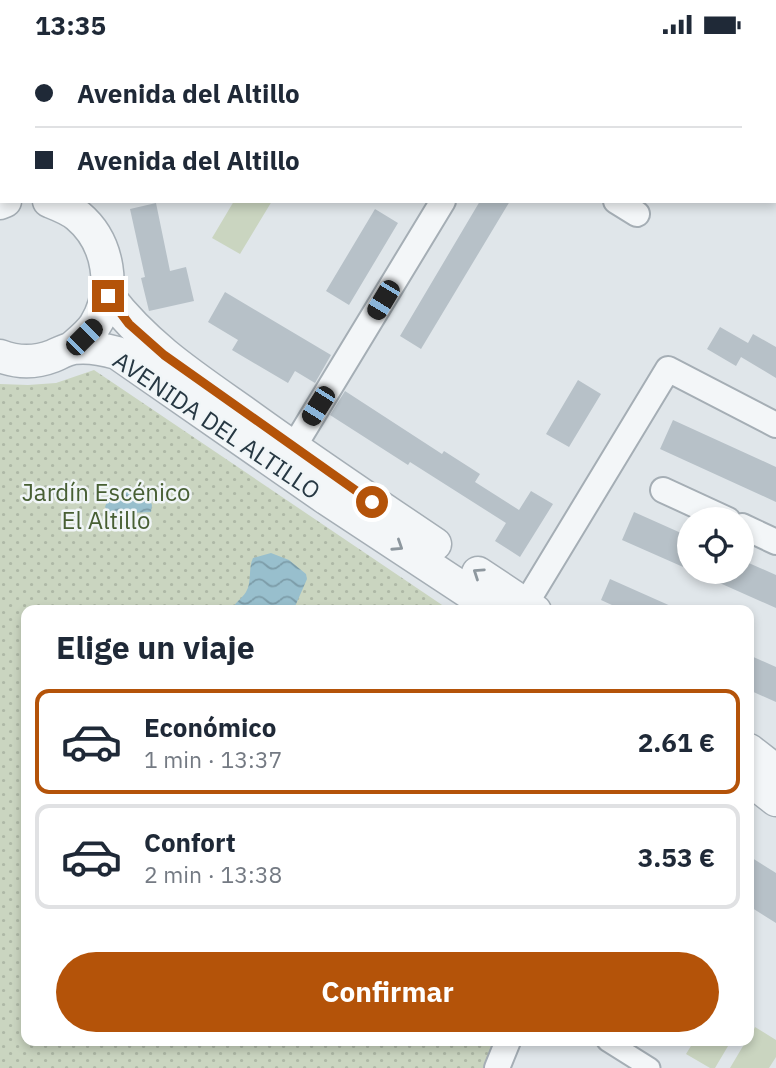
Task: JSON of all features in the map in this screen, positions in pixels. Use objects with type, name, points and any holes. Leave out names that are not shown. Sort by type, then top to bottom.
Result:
[{"type":"street","points":[[293,448],[442,203]]},
{"type":"street","name":"AVENIDA DEL ALTILLO","points":[[0,356],[10,360],[43,361],[72,348],[95,325],[108,296],[108,264],[96,234],[68,205]]},
{"type":"street","name":"AVENIDA DEL ALTILLO","points":[[108,296],[129,324],[164,355],[513,605]]},
{"type":"street","name":"AVENIDA DEL ALTILLO","points":[[72,348],[99,348],[117,353],[327,499],[512,605]]},
{"type":"street","points":[[521,605],[668,369],[776,425]]},
{"type":"street","points":[[663,490],[700,507]]},
{"type":"street","points":[[754,532],[776,542]]},
{"type":"street","points":[[754,754],[776,771]]},
{"type":"street","points":[[754,783],[776,800]]},
{"type":"street","points":[[497,1068],[506,1046]]},
{"type":"street","points":[[615,1046],[650,1068]]},
{"type":"green space","points":[[233,203],[271,203],[240,254],[212,238]]},
{"type":"green space","name":"Jardín Escénico El Altillo","points":[[94,370],[442,605],[21,605],[21,1046],[492,1046],[483,1068],[0,1068],[0,384],[56,383]]},
{"type":"green space","points":[[755,1027],[776,1040],[776,1057],[769,1068],[730,1068],[743,1046],[754,1046]]},
{"type":"green space","points":[[691,1046],[728,1046],[715,1068],[710,1068],[686,1054]]},
{"type":"water","points":[[121,490],[148,496],[152,505],[151,512],[110,514],[105,507],[111,491]]},
{"type":"water","points":[[271,553],[289,560],[306,574],[307,579],[296,605],[234,605],[248,588],[253,558]]},
{"type":"building","points":[[156,203],[170,271],[186,267],[194,301],[149,311],[141,278],[145,277],[130,209]]},
{"type":"building","points":[[479,203],[509,203],[421,349],[400,336]]},
{"type":"building","points":[[375,209],[398,223],[349,305],[326,291]]},
{"type":"building","points":[[225,292],[331,355],[315,383],[295,371],[288,383],[232,350],[238,340],[208,322]]},
{"type":"building","points":[[720,327],[748,343],[753,334],[776,347],[776,378],[741,357],[736,366],[707,349]]},
{"type":"building","points":[[578,380],[601,394],[569,447],[546,434]]},
{"type":"building","points":[[345,391],[442,454],[444,451],[480,474],[475,482],[519,510],[531,491],[553,504],[520,557],[495,541],[506,523],[330,415]]},
{"type":"building","points":[[673,420],[776,467],[776,502],[660,449]]},
{"type":"building","points":[[634,512],[677,531],[677,564],[622,540]]},
{"type":"building","points":[[754,565],[776,575],[776,608],[722,584],[754,584]]},
{"type":"building","points":[[610,579],[668,605],[612,605],[601,600]]},
{"type":"building","points":[[754,657],[776,667],[776,702],[754,692]]},
{"type":"building","points":[[754,859],[776,873],[776,923],[754,909]]},
{"type":"route","points":[[108,296],[129,324],[164,355],[372,502]]}]
